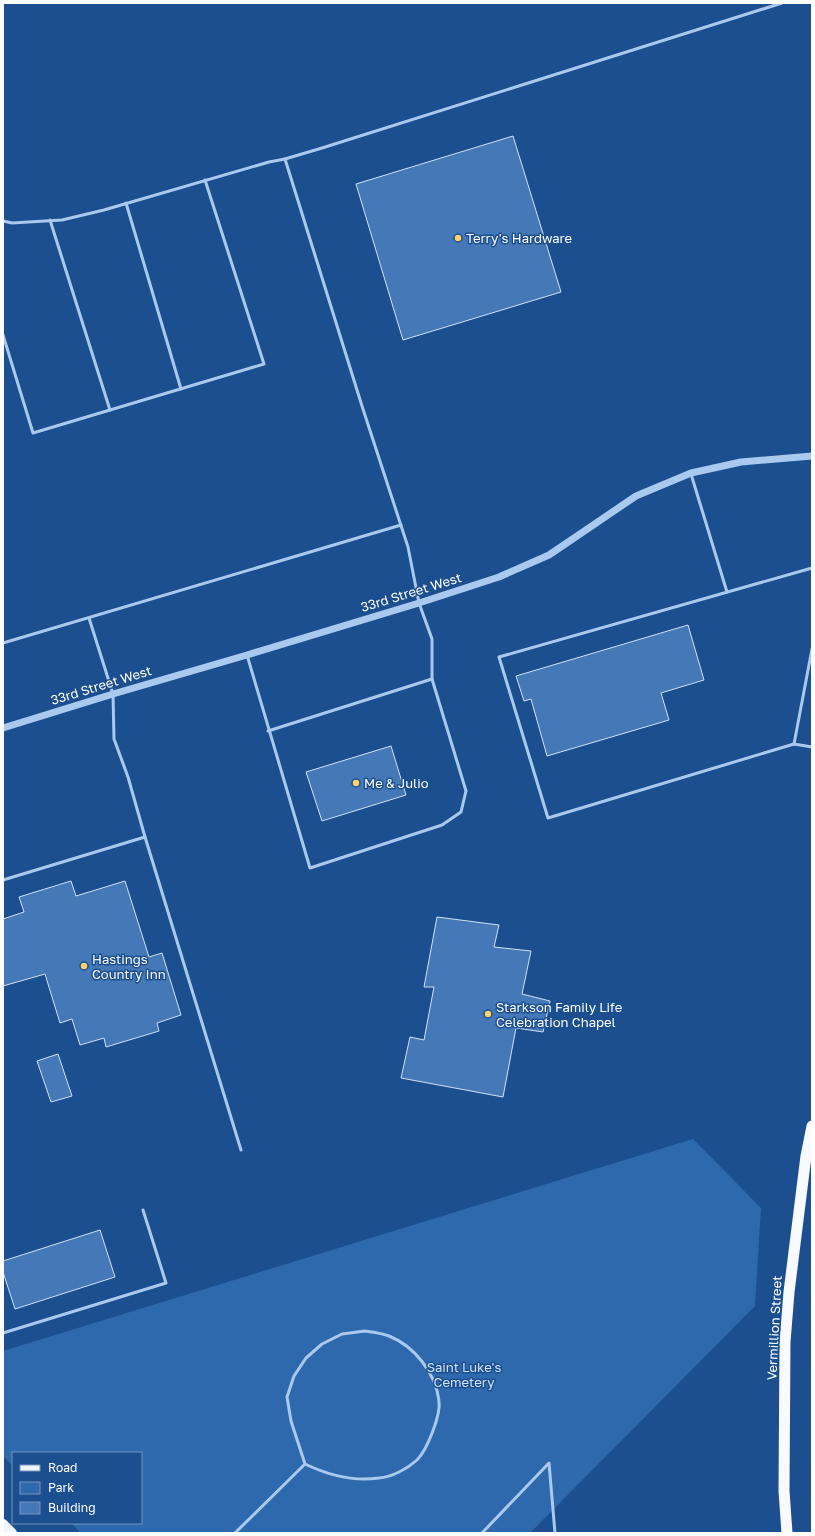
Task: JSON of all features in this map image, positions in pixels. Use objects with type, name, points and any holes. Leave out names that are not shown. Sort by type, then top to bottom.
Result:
[{"type":"highway","name":"Vermillion Street","points":[[786,1533],[784,1491],[785,1342],[789,1292],[806,1156],[812,1126]]},
{"type":"main road","points":[[3,1524],[12,1533]]},
{"type":"street","name":"33rd Street West","points":[[3,728],[419,603],[499,577],[549,555],[636,496],[691,472],[741,462],[812,456]]},
{"type":"lane","points":[[3,221],[12,223],[62,220],[285,159],[338,144],[782,3]]},
{"type":"lane","points":[[247,655],[268,731],[310,868],[442,825],[461,812],[466,791],[432,679],[432,639],[419,603],[408,547],[364,413],[285,159]]},
{"type":"lane","points":[[3,335],[33,433],[264,364],[205,180]]},
{"type":"lane","points":[[126,203],[181,389]]},
{"type":"lane","points":[[50,220],[110,410]]},
{"type":"lane","points":[[691,472],[727,592]]},
{"type":"lane","points":[[3,644],[401,525]]},
{"type":"lane","points":[[812,568],[499,657],[548,818],[794,744],[812,747]]},
{"type":"lane","points":[[89,618],[112,694],[114,739],[128,777],[241,1150]]},
{"type":"lane","points":[[794,744],[812,649]]},
{"type":"lane","points":[[268,731],[432,679]]},
{"type":"lane","points":[[3,880],[145,837]]},
{"type":"lane","points":[[3,1333],[166,1283],[143,1210]]},
{"type":"lane","points":[[365,1331],[388,1335],[408,1347],[424,1363],[434,1382],[439,1401],[437,1421],[418,1459],[401,1471],[380,1478],[360,1479],[333,1475],[305,1464],[291,1421],[287,1398],[294,1376],[306,1358],[322,1344],[342,1334],[365,1331]]},
{"type":"lane","points":[[482,1533],[549,1463],[555,1533]]},
{"type":"lane","points":[[235,1533],[305,1464]]},
{"type":"green space","name":"Saint Luke's Cemetery","points":[[693,1139],[761,1208],[755,1306],[530,1533],[81,1533],[72,1524],[142,1524],[142,1452],[12,1452],[12,1465],[3,1456],[3,1351]]},
{"type":"building","name":"Terry's Hardware","points":[[513,136],[561,292],[403,340],[356,184]]},
{"type":"building","points":[[688,625],[704,680],[661,693],[669,720],[547,756],[531,699],[524,701],[516,676]]},
{"type":"building","name":"Me & Julio","points":[[391,746],[406,795],[322,821],[306,772]]},
{"type":"building","name":"Hastings Country Inn","points":[[71,881],[76,896],[125,881],[149,957],[162,953],[181,1015],[157,1023],[159,1031],[106,1047],[104,1038],[80,1045],[72,1019],[60,1023],[45,974],[3,986],[3,919],[24,912],[19,897]]},
{"type":"building","name":"Starkson Family Life Celebration Chapel","points":[[437,917],[499,925],[494,947],[531,951],[522,994],[550,1001],[543,1032],[516,1028],[503,1097],[401,1078],[410,1037],[424,1040],[434,987],[424,987]]},
{"type":"building","points":[[58,1054],[72,1096],[51,1102],[37,1061]]},
{"type":"building","points":[[100,1230],[115,1277],[15,1309],[3,1272],[3,1261]]},
{"type":"place","name":"Terry's Hardware","points":[[458,238]]},
{"type":"place","name":"Me & Julio","points":[[356,783]]},
{"type":"place","name":"Hastings Country Inn","points":[[84,966]]},
{"type":"place","name":"Starkson Family Life Celebration Chapel","points":[[488,1014]]}]
